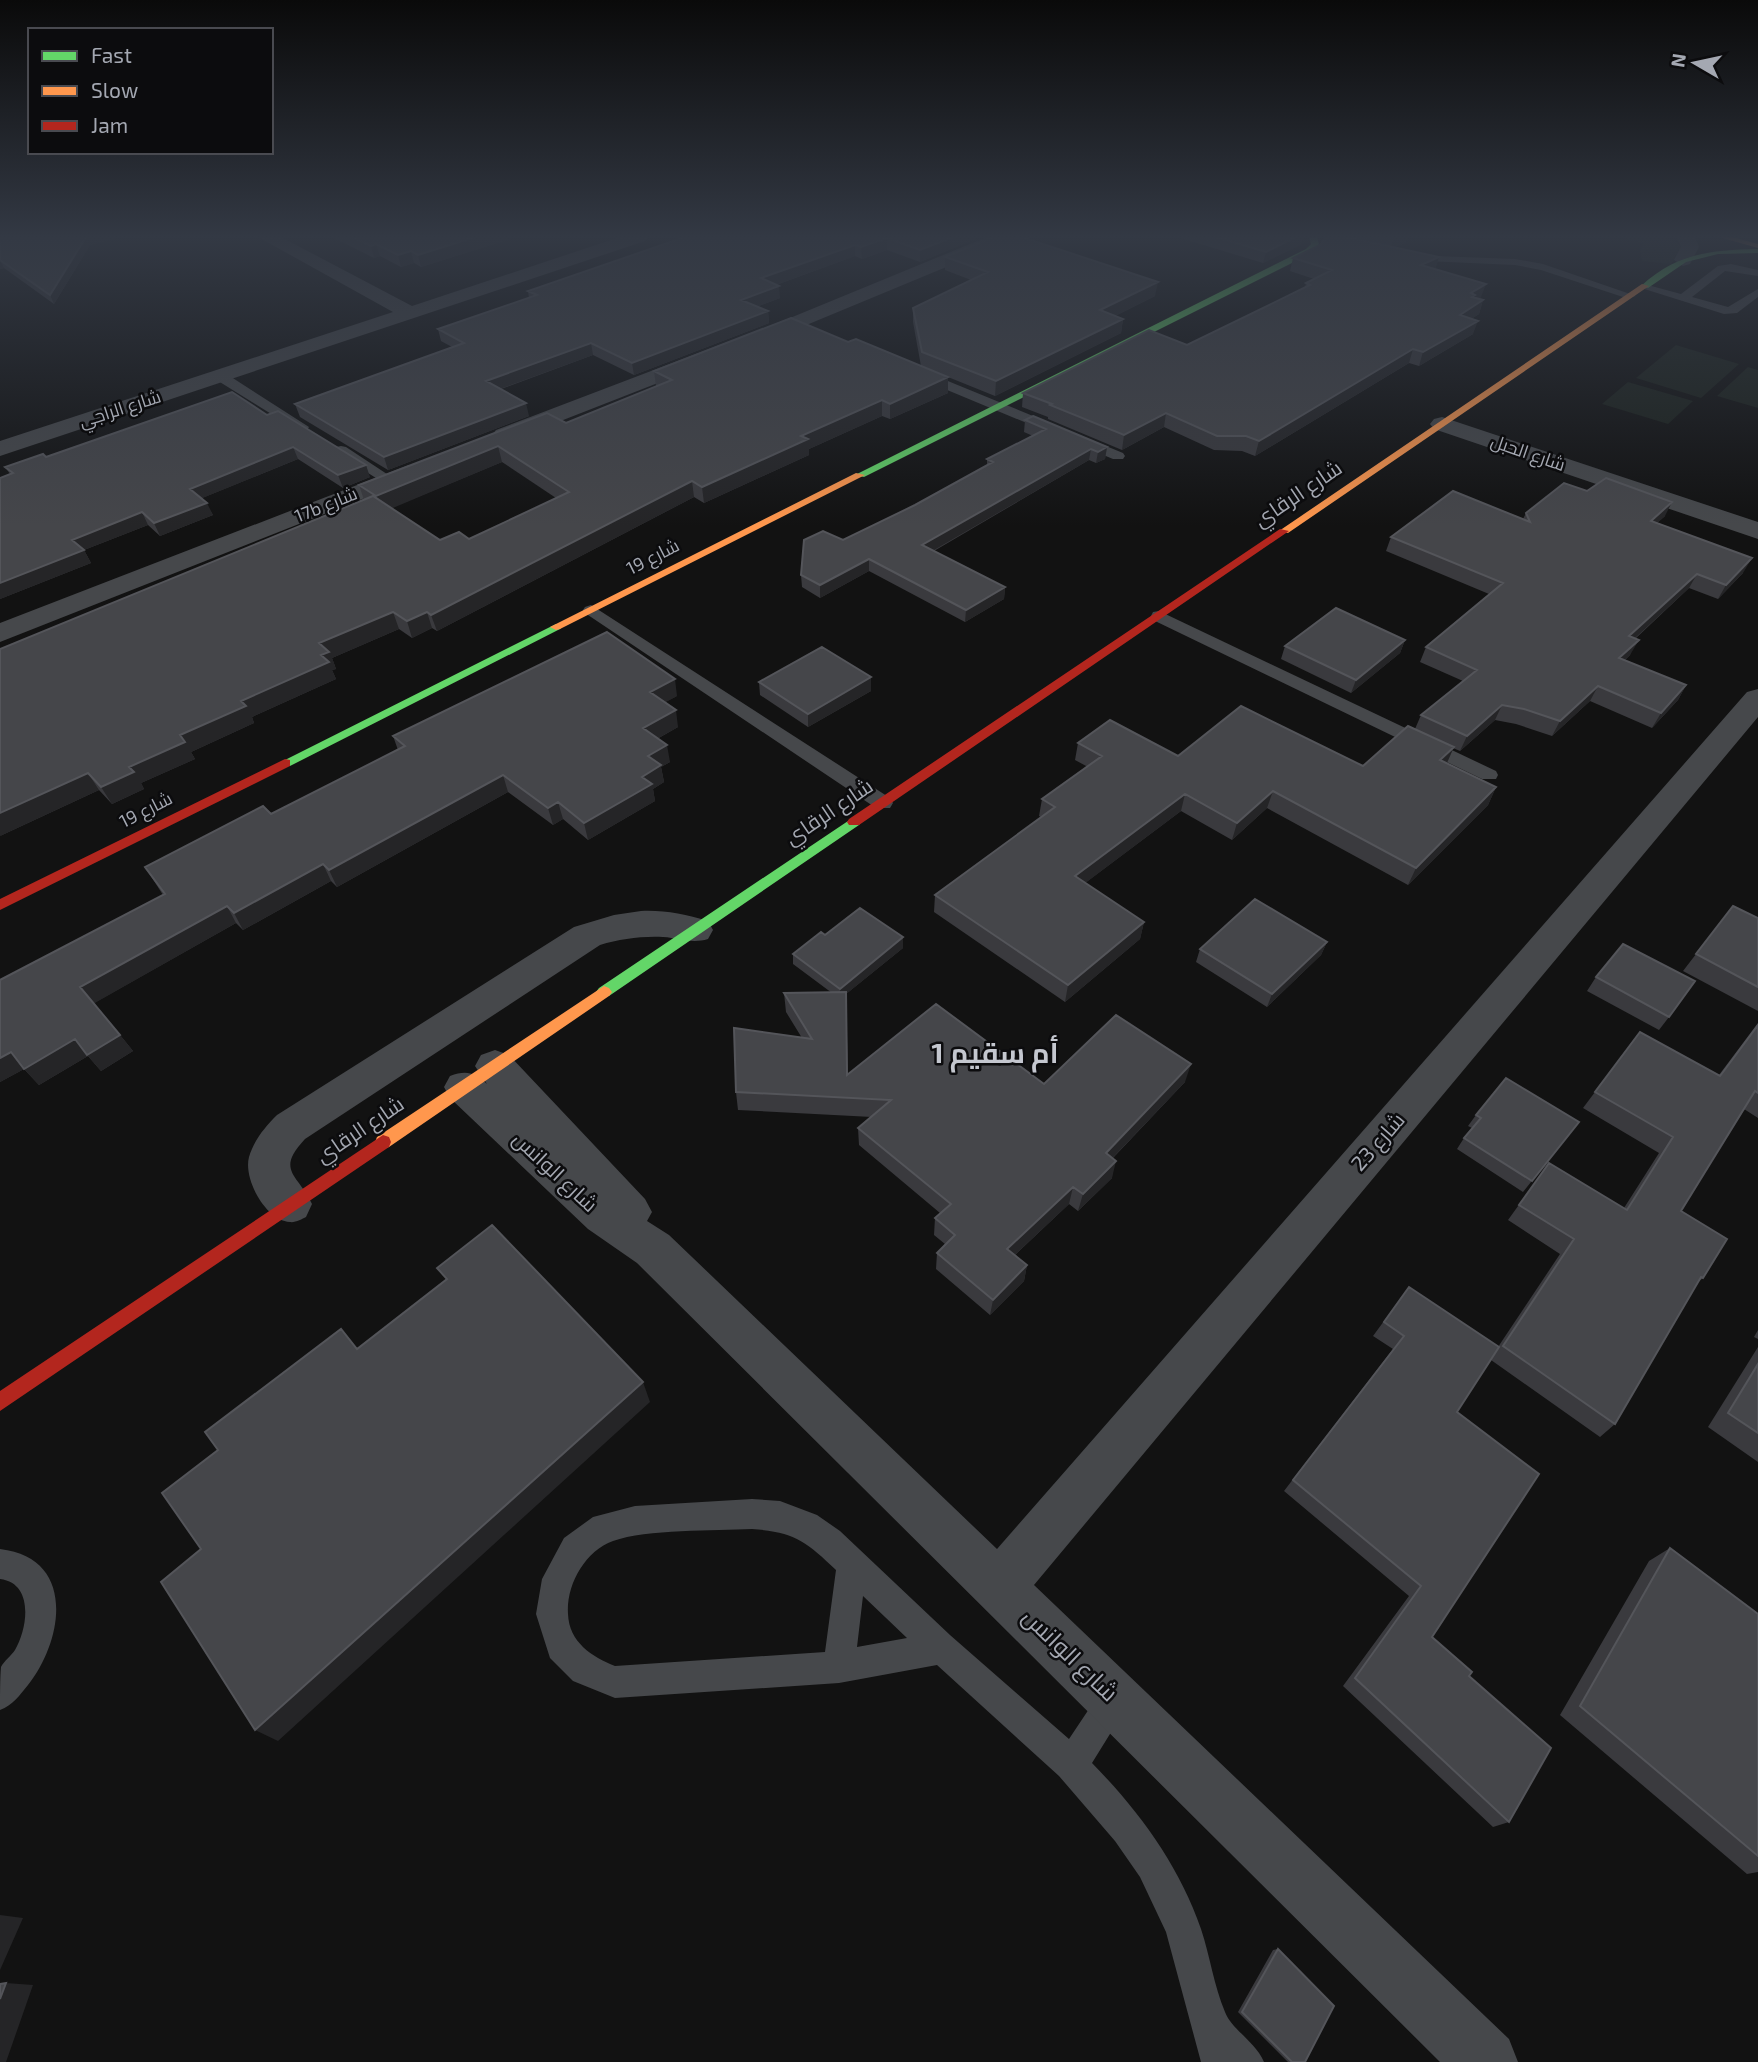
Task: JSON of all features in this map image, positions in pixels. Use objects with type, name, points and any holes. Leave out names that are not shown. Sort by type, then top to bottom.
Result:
[{"type":"street","name":"شارع الراجي","points":[[0,449],[350,333]]},
{"type":"street","points":[[478,445],[782,333]]},
{"type":"street","name":"شارع 19","points":[[0,905],[1143,333]]},
{"type":"street","name":"شارع الرقاي","points":[[0,1402],[1576,333]]},
{"type":"street","name":"شارع الحبل","points":[[1447,420],[1577,470],[1615,480],[1758,531]]},
{"type":"street","name":"17b شارع","points":[[0,633],[427,465]]},
{"type":"street","name":"شارع 23","points":[[999,1586],[1758,698]]},
{"type":"street","points":[[291,1204],[275,1191],[268,1177],[268,1162],[281,1136],[291,1127],[587,936],[609,928],[643,923],[673,924],[695,930]]},
{"type":"street","name":"شارع الوانس","points":[[480,1077],[603,1216],[653,1249],[1486,2062]]},
{"type":"lane","points":[[910,369],[1118,456]]},
{"type":"lane","points":[[220,376],[310,431]]},
{"type":"lane","points":[[332,445],[388,480]]},
{"type":"lane","points":[[591,610],[883,803]]},
{"type":"lane","points":[[1159,616],[1489,775]]},
{"type":"lane","points":[[942,1648],[839,1667],[615,1682],[583,1670],[561,1647],[552,1614],[557,1579],[575,1549],[604,1528],[635,1521],[752,1514],[780,1516],[806,1526],[829,1542],[1071,1765],[1124,1820],[1151,1860],[1174,1906],[1220,2062]]},
{"type":"lane","points":[[839,1667],[852,1563]]},
{"type":"lane","points":[[0,1564],[17,1566],[38,1586],[42,1619],[28,1659],[0,1694]]},
{"type":"lane","points":[[1071,1765],[1115,1700]]},
{"type":"lane","points":[[1210,2026],[1245,2062]]},
{"type":"shaded area","points":[[1676,345],[1739,364],[1701,398],[1636,378]]},
{"type":"shaded area","points":[[1748,367],[1758,370],[1758,408],[1717,396]]},
{"type":"shaded area","points":[[1628,382],[1693,401],[1668,424],[1602,404]]},
{"type":"building","points":[[446,333],[710,333],[632,363],[591,343],[486,381],[526,403],[384,457],[295,404],[464,343]]},
{"type":"building","points":[[752,333],[827,333],[848,342],[856,339],[948,377],[890,404],[882,400],[801,436],[808,439],[702,487],[692,481],[431,615],[427,612],[407,621],[393,612],[319,643],[329,652],[321,655],[329,662],[241,701],[246,706],[180,735],[185,742],[129,767],[134,772],[101,787],[88,773],[0,813],[0,649],[373,496],[440,540],[459,532],[469,539],[569,492],[498,446],[376,496],[359,485],[547,413],[566,423],[672,380],[654,371]]},
{"type":"building","points":[[918,333],[1094,333],[996,381],[922,352]]},
{"type":"building","points":[[1143,333],[1157,333],[1187,345],[1211,333],[1456,333],[1423,352],[1413,349],[1259,441],[1246,436],[1217,436],[1166,413],[1124,435],[1023,393]]},
{"type":"building","points":[[232,392],[267,415],[278,411],[366,465],[338,475],[293,447],[190,489],[207,503],[154,523],[142,512],[72,540],[84,550],[0,583],[0,478],[13,473],[5,467],[43,454],[46,457]]},
{"type":"building","points":[[1033,416],[1107,447],[1098,452],[1091,449],[922,545],[1005,587],[966,610],[869,559],[820,585],[801,575],[804,540],[823,531],[843,540],[915,505],[993,462],[987,459],[1046,429],[1025,420]]},
{"type":"building","points":[[1606,478],[1672,502],[1651,521],[1752,558],[1726,585],[1697,574],[1629,636],[1639,640],[1619,658],[1686,685],[1661,713],[1598,686],[1560,721],[1502,705],[1467,736],[1421,715],[1477,670],[1426,647],[1503,583],[1391,537],[1453,491],[1530,522],[1526,513],[1564,483],[1587,491]]},
{"type":"building","points":[[1336,608],[1405,640],[1356,680],[1285,646]]},
{"type":"building","points":[[607,632],[675,679],[650,692],[676,710],[643,728],[667,745],[648,756],[661,765],[642,777],[652,784],[584,823],[558,802],[548,808],[503,775],[329,870],[323,864],[234,913],[227,906],[80,987],[120,1035],[87,1055],[75,1039],[24,1069],[11,1052],[0,1058],[0,980],[165,894],[145,867],[263,806],[271,814],[405,746],[393,736]]},
{"type":"building","points":[[822,647],[871,677],[808,714],[759,682]]},
{"type":"building","points":[[1241,706],[1363,766],[1408,726],[1454,747],[1440,760],[1496,787],[1416,868],[1273,791],[1237,823],[1185,794],[1075,876],[1144,922],[1068,985],[935,895],[1055,807],[1042,799],[1102,756],[1078,743],[1110,720],[1178,756]]},
{"type":"building","points":[[1255,899],[1327,942],[1272,994],[1200,949]]},
{"type":"building","points":[[1733,906],[1758,918],[1758,987],[1696,954]]},
{"type":"building","points":[[860,908],[903,937],[840,989],[793,954],[821,932],[825,935]]},
{"type":"building","points":[[1623,944],[1695,981],[1669,1017],[1596,977]]},
{"type":"building","points":[[846,992],[847,1075],[936,1004],[1044,1084],[1116,1015],[1191,1064],[1106,1153],[1116,1161],[1083,1194],[1073,1187],[1007,1249],[1027,1265],[993,1300],[937,1253],[955,1235],[935,1218],[951,1204],[858,1128],[891,1100],[736,1092],[734,1028],[812,1039],[784,993]]},
{"type":"building","points":[[1758,1025],[1758,1093],[1755,1091],[1681,1211],[1727,1239],[1703,1278],[1701,1277],[1615,1424],[1503,1346],[1574,1239],[1519,1205],[1549,1163],[1627,1210],[1673,1137],[1595,1092],[1640,1032],[1720,1076]]},
{"type":"building","points":[[1506,1078],[1579,1122],[1532,1181],[1464,1138],[1481,1118],[1476,1115]]},
{"type":"building","points":[[492,1225],[643,1382],[255,1730],[161,1582],[201,1549],[162,1493],[218,1450],[205,1432],[341,1329],[357,1349],[447,1279],[437,1268]]},
{"type":"building","points":[[1409,1287],[1499,1347],[1457,1412],[1539,1474],[1432,1637],[1472,1672],[1469,1676],[1551,1748],[1509,1822],[1355,1678],[1421,1586],[1293,1480],[1404,1336],[1384,1322]]},
{"type":"building","points":[[1758,1364],[1758,1433],[1728,1413]]},
{"type":"building","points":[[1670,1548],[1758,1614],[1758,1856],[1580,1706]]},
{"type":"building","points":[[1278,1949],[1334,2006],[1305,2062],[1292,2062],[1242,2012]]},
{"type":"building","points":[[6,1983],[0,1999],[0,1984]]},
{"type":"traffic: fast","points":[[860,475],[1144,333]]},
{"type":"traffic: fast","points":[[285,763],[556,627]]},
{"type":"traffic: fast","points":[[604,992],[854,822]]},
{"type":"traffic: slow","points":[[1284,531],[1575,333]]},
{"type":"traffic: slow","points":[[556,627],[860,475]]},
{"type":"traffic: slow","points":[[383,1142],[604,992]]},
{"type":"traffic: jam","points":[[854,822],[1284,531]]},
{"type":"traffic: jam","points":[[0,905],[285,763]]},
{"type":"traffic: jam","points":[[0,1402],[383,1142]]},
{"type":"district","name":"أم سقيم 1","points":[[995,1053]]}]
